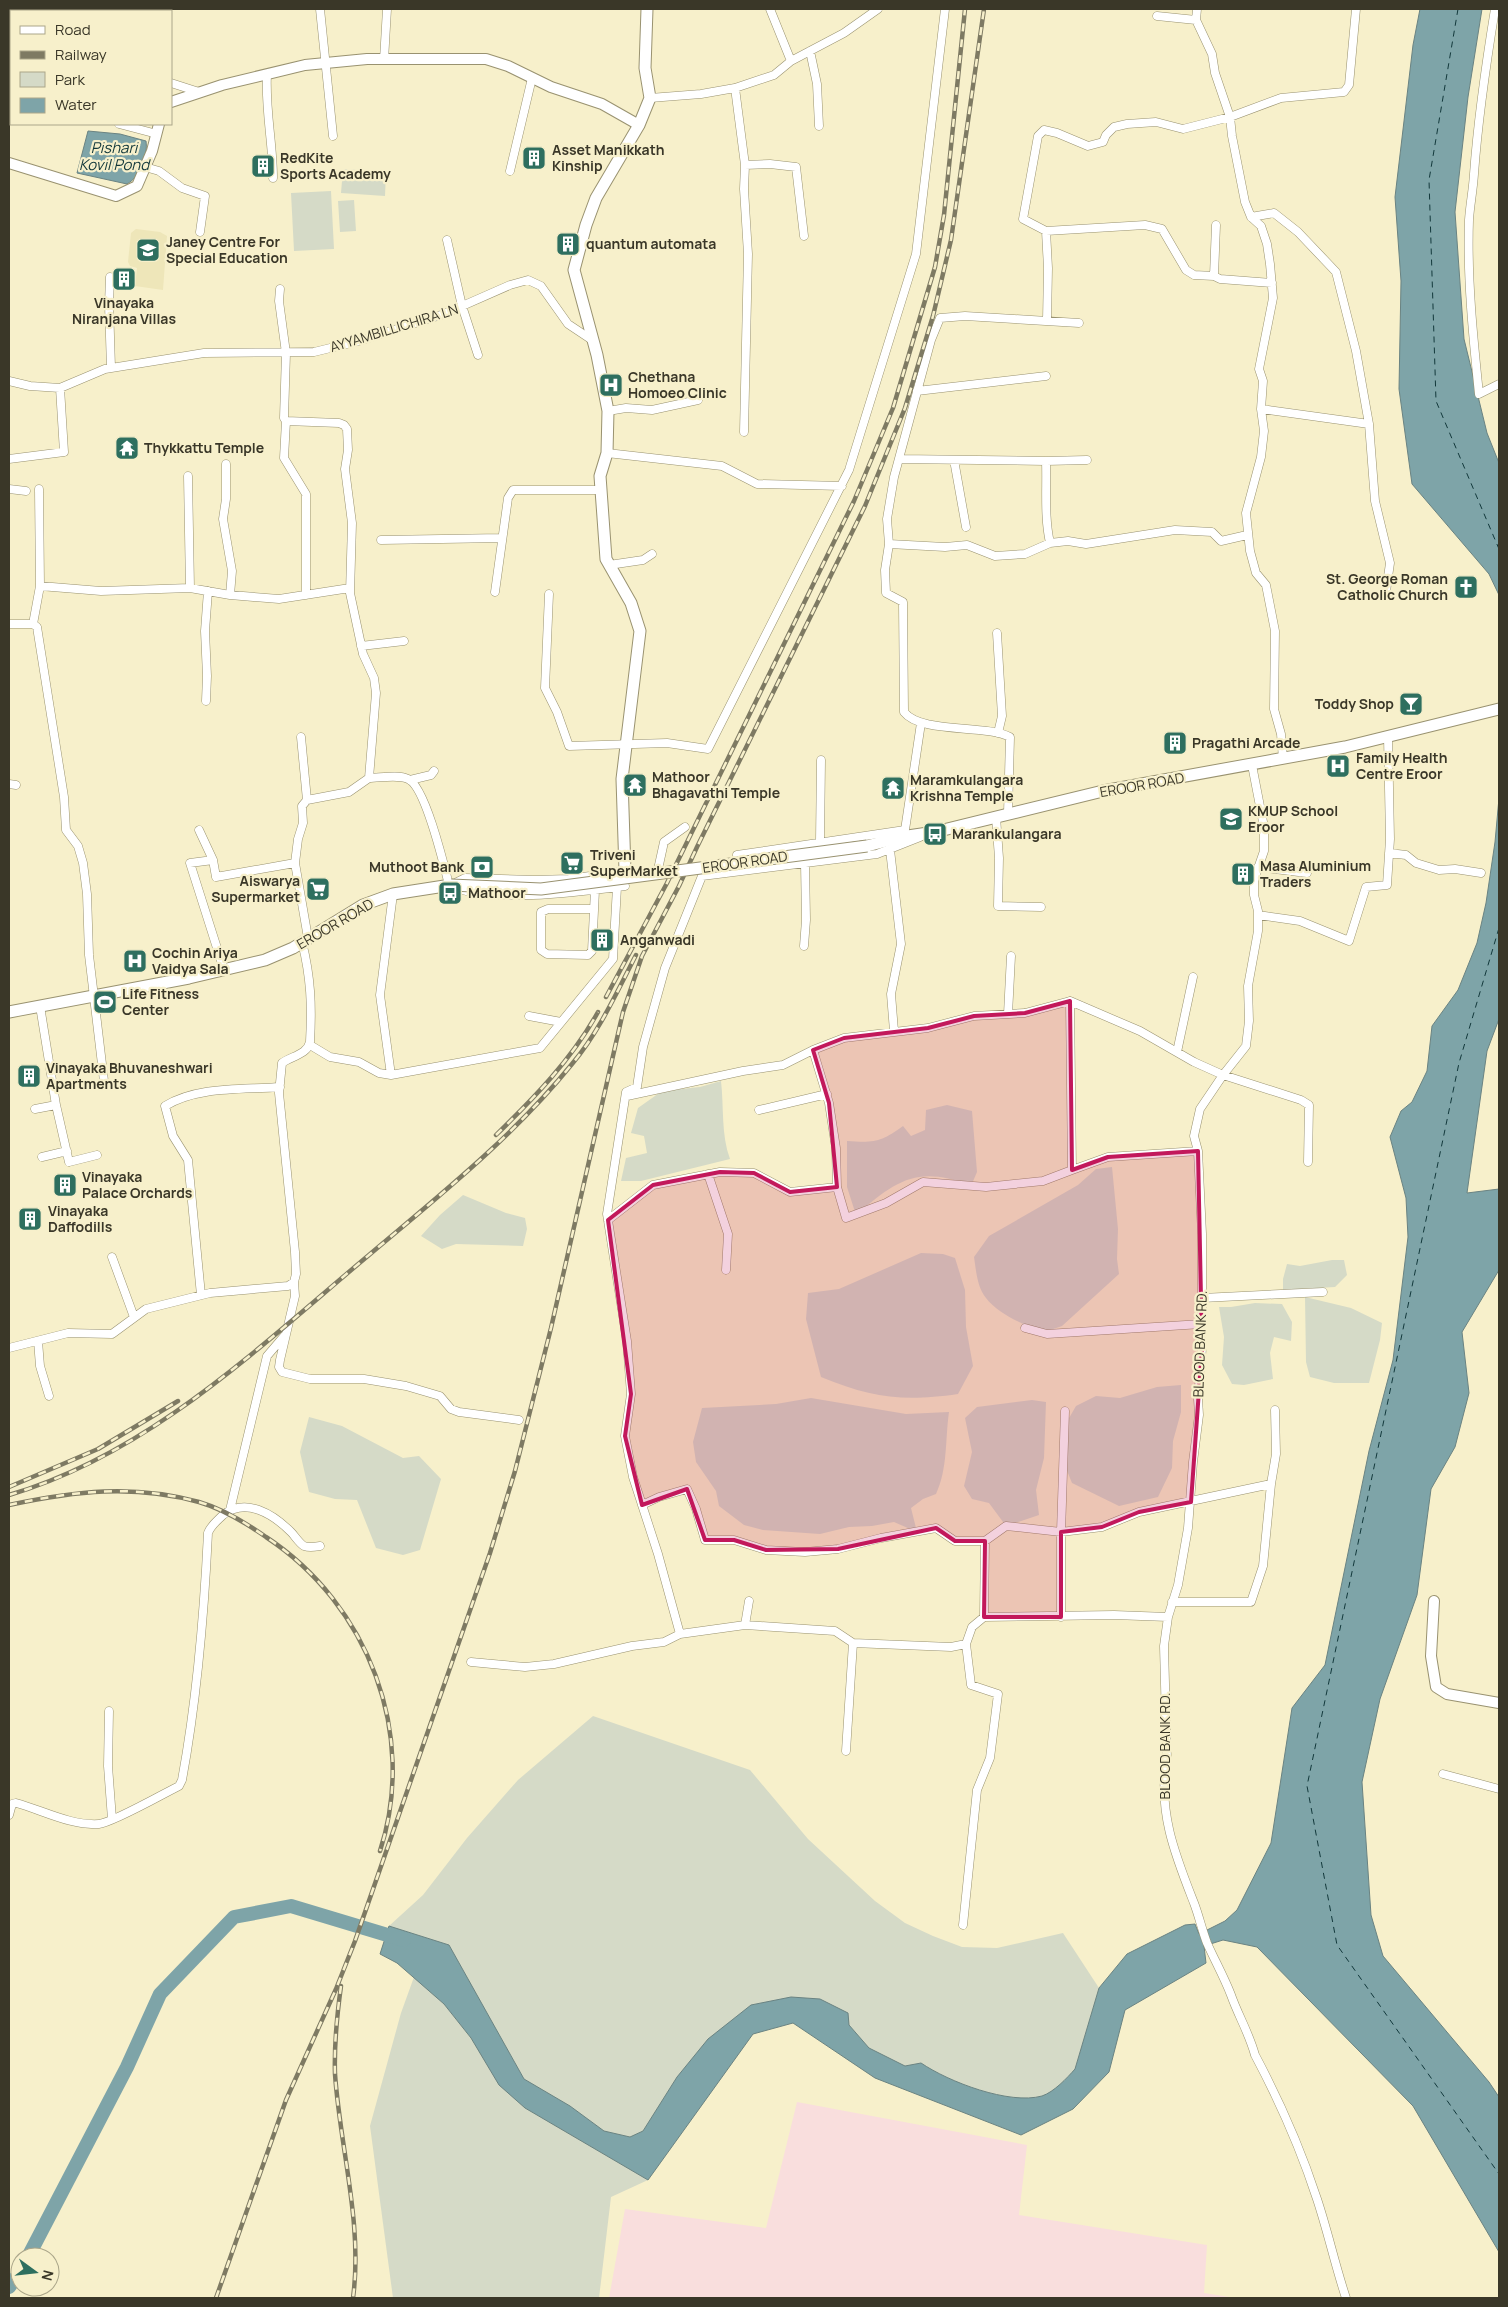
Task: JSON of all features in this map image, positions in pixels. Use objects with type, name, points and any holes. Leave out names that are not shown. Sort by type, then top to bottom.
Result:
[{"type":"main road","points":[[625,871],[622,779],[640,632],[631,604],[606,559],[600,476],[607,454],[608,411],[597,354],[574,270],[586,225],[596,198],[639,126],[650,98],[645,68],[647,9]]},
{"type":"main road","name":"EROOR ROAD","points":[[9,1012],[224,970],[264,960],[305,940],[363,905],[393,894],[450,885],[540,890],[867,846],[1103,791],[1283,759],[1494,710]]},
{"type":"street","points":[[320,9],[333,136]]},
{"type":"street","points":[[384,60],[387,9]]},
{"type":"street","points":[[770,9],[791,61]]},
{"type":"street","points":[[650,98],[691,96],[735,88],[774,75],[791,61],[844,33],[878,9]]},
{"type":"street","points":[[549,594],[545,688],[557,712],[568,746],[668,743],[708,750],[849,470],[916,254],[946,9]]},
{"type":"street","points":[[1197,9],[1196,20],[1212,54],[1215,73],[1230,117],[1242,187],[1251,217],[1261,226],[1267,244],[1272,283],[1273,298],[1259,370],[1263,381],[1261,409],[1264,430],[1261,457],[1246,513],[1248,535],[1256,572],[1266,584],[1275,631],[1274,709],[1281,734],[1283,759]]},
{"type":"street","points":[[1272,283],[1194,275],[1186,270],[1162,229],[1145,225],[1046,231],[1023,219],[1038,136],[1044,130],[1057,132],[1088,146],[1102,142],[1114,127],[1128,124],[1137,125],[1156,122],[1183,130],[1230,117],[1280,98],[1344,92],[1349,85],[1356,9]]},
{"type":"street","points":[[1495,9],[1482,86],[1469,218],[1469,261],[1479,394],[1499,384]]},
{"type":"street","points":[[1157,16],[1196,20]]},
{"type":"street","points":[[810,51],[817,84],[819,126]]},
{"type":"street","points":[[172,102],[199,92],[305,65],[384,60],[486,60],[508,66],[532,78],[602,104],[639,126]]},
{"type":"street","points":[[267,74],[268,116],[274,178]]},
{"type":"street","points":[[510,171],[532,78]]},
{"type":"street","points":[[172,83],[199,92]]},
{"type":"street","points":[[735,88],[745,165],[744,189],[748,268],[744,432]]},
{"type":"street","points":[[10,166],[116,196],[137,186],[158,129],[127,125]]},
{"type":"street","points":[[745,165],[770,164],[796,167],[804,236]]},
{"type":"street","points":[[145,168],[160,171],[182,188],[205,196],[200,232]]},
{"type":"street","points":[[1251,217],[1274,213],[1298,232],[1336,272],[1356,351],[1370,424],[1374,501],[1390,562],[1386,591]]},
{"type":"street","points":[[1214,276],[1216,226]]},
{"type":"street","points":[[1046,231],[1048,268],[1047,321]]},
{"type":"street","points":[[447,240],[462,306],[478,355]]},
{"type":"street","points":[[110,277],[111,368]]},
{"type":"street","name":"AYYAMBILLICHIRA LN","points":[[9,381],[30,386],[60,388],[111,368],[204,353],[314,352],[359,341],[462,306],[510,285],[528,280],[541,286],[568,324],[592,340]]},
{"type":"street","points":[[280,289],[279,301],[286,353],[284,458],[306,494],[306,595]]},
{"type":"street","points":[[1008,814],[1010,737],[998,733],[921,723],[907,717],[904,712],[903,602],[886,593],[885,570],[889,544],[887,519],[898,459],[940,318],[965,316],[1079,323]]},
{"type":"street","points":[[917,392],[1046,376]]},
{"type":"street","points":[[9,459],[64,452],[60,388]]},
{"type":"street","points":[[608,411],[626,408],[652,410],[698,400]]},
{"type":"street","points":[[1261,409],[1370,424]]},
{"type":"street","points":[[286,421],[339,424],[344,425],[347,429],[348,450],[345,469],[352,529],[350,588],[361,646],[374,678],[376,693],[369,778]]},
{"type":"street","points":[[607,454],[722,466],[757,484],[842,486]]},
{"type":"street","points":[[898,459],[1087,460]]},
{"type":"street","points":[[954,460],[966,527]]},
{"type":"street","points":[[1046,461],[1047,492],[1045,522],[1050,543]]},
{"type":"street","points":[[226,464],[226,498],[223,519],[232,571],[230,595]]},
{"type":"street","points":[[188,476],[190,588]]},
{"type":"street","points":[[9,488],[26,491]]},
{"type":"street","points":[[33,624],[40,586],[39,489]]},
{"type":"street","points":[[495,592],[508,498],[513,490],[600,490]]},
{"type":"street","points":[[889,544],[945,547],[967,545],[995,556],[1025,554],[1050,543],[1068,541],[1086,544],[1174,530],[1212,532],[1221,540],[1248,535]]},
{"type":"street","points":[[381,540],[502,538]]},
{"type":"street","points":[[609,564],[643,560],[652,554]]},
{"type":"street","points":[[40,586],[101,591],[190,588],[230,595],[279,600],[350,588]]},
{"type":"street","points":[[206,701],[205,631],[208,591]]},
{"type":"street","points":[[9,624],[33,624],[37,627],[58,759],[66,830],[78,846],[83,863],[87,894],[89,954],[104,1081]]},
{"type":"street","points":[[997,633],[1002,716],[998,733]]},
{"type":"street","points":[[361,646],[404,641]]},
{"type":"street","points":[[739,871],[737,855],[905,830],[921,723]]},
{"type":"street","points":[[1258,915],[1300,921],[1349,941],[1366,887],[1387,885],[1389,853],[1388,736]]},
{"type":"street","points":[[301,738],[307,800]]},
{"type":"street","points":[[820,842],[821,760]]},
{"type":"street","name":"BLOOD BANK RD.","points":[[1252,765],[1264,827],[1264,851],[1254,880],[1258,931],[1248,986],[1249,1021],[1246,1046],[1200,1109],[1194,1136],[1198,1151],[1202,1234],[1202,1348],[1198,1399],[1199,1415],[1188,1528],[1178,1585],[1168,1617],[1164,1646],[1167,1760],[1164,1773],[1165,1797],[1170,1839],[1204,1935],[1224,1976],[1250,2038],[1255,2055],[1307,2172],[1324,2219],[1336,2268],[1346,2298]]},
{"type":"street","points":[[410,780],[431,775],[434,771]]},
{"type":"street","points":[[520,1420],[451,1410],[440,1396],[406,1386],[364,1379],[310,1379],[282,1372],[279,1367],[295,1296],[295,1252],[280,1087],[282,1063],[297,1056],[310,1045],[312,1008],[310,973],[295,863],[298,839],[303,823],[302,806],[307,800],[348,792],[369,778],[403,778],[415,784],[432,823],[450,885],[460,890],[500,894],[561,894],[621,887]]},
{"type":"street","points":[[996,817],[999,858],[998,906],[1041,907]]},
{"type":"street","points":[[658,874],[664,842],[685,827]]},
{"type":"street","points":[[199,830],[212,860],[216,876],[295,863]]},
{"type":"street","points":[[680,1634],[633,1477],[625,1436],[631,1394],[627,1341],[607,1214],[624,1097],[626,1092],[637,1087],[643,1047],[654,1004],[702,876],[878,854],[929,833]]},
{"type":"street","points":[[890,850],[901,944],[891,994],[894,1032]]},
{"type":"street","points":[[1389,853],[1406,855],[1416,863],[1439,870],[1455,869],[1481,873]]},
{"type":"street","points":[[212,860],[190,863],[224,970]]},
{"type":"street","points":[[804,946],[806,920],[805,864]]},
{"type":"street","points":[[1258,867],[1306,873]]},
{"type":"street","points":[[310,1045],[330,1057],[359,1062],[379,1073],[391,1075],[540,1048],[613,959],[621,887],[625,871],[569,879],[465,878],[450,885]]},
{"type":"street","points":[[594,909],[548,909],[540,912],[541,950],[547,954],[588,955],[592,951],[595,890]]},
{"type":"street","points":[[391,1075],[380,995],[393,894]]},
{"type":"street","points":[[1008,1014],[1011,956]]},
{"type":"street","points":[[1177,1052],[1194,977]]},
{"type":"street","points":[[624,1097],[724,1075],[783,1065],[813,1050],[844,1038],[928,1028],[974,1016],[1025,1013],[1070,1002],[1140,1031],[1223,1075],[1301,1100],[1309,1105],[1308,1162]]},
{"type":"street","points":[[1070,1002],[1072,1170]]},
{"type":"street","points":[[40,1006],[56,1105],[69,1162],[97,1154]]},
{"type":"street","points":[[529,1016],[561,1022]]},
{"type":"street","points":[[813,1050],[827,1094],[836,1148],[837,1187],[846,1218],[886,1204],[924,1182],[986,1187],[1043,1181],[1108,1157],[1198,1151]]},
{"type":"street","points":[[200,1295],[188,1160],[173,1136],[165,1106],[177,1098],[201,1092],[280,1087]]},
{"type":"street","points":[[759,1110],[827,1094]]},
{"type":"street","points":[[36,1109],[56,1105]]},
{"type":"street","points":[[42,1157],[67,1151]]},
{"type":"street","points":[[608,1220],[653,1185],[720,1172],[754,1173],[790,1192],[837,1187]]},
{"type":"street","points":[[708,1174],[728,1234],[726,1270]]},
{"type":"street","points":[[112,1258],[134,1316]]},
{"type":"street","points":[[9,1348],[68,1333],[97,1336],[112,1334],[146,1309],[200,1295],[288,1286],[294,1282]]},
{"type":"street","points":[[1202,1298],[1323,1292]]},
{"type":"street","points":[[1025,1328],[1047,1334],[1201,1324]]},
{"type":"street","points":[[230,1510],[267,1356],[287,1332]]},
{"type":"street","points":[[38,1341],[40,1366],[49,1396]]},
{"type":"street","points":[[1172,1602],[1251,1602],[1263,1566],[1271,1484],[1276,1454],[1275,1410]]},
{"type":"street","points":[[1061,1617],[1061,1532],[1065,1411]]},
{"type":"street","points":[[642,1505],[659,1497],[687,1489],[696,1509],[705,1540],[734,1540],[766,1550],[805,1552],[838,1549],[881,1538],[936,1528],[955,1541],[985,1541],[1006,1526],[1061,1532],[1102,1527],[1139,1512],[1271,1484]]},
{"type":"street","points":[[9,1815],[12,1804],[16,1803],[90,1824],[104,1823],[179,1786],[182,1780],[192,1722],[204,1614],[208,1533],[212,1525],[230,1510],[246,1506],[256,1508],[270,1515],[290,1531],[303,1545],[320,1546]]},
{"type":"street","points":[[984,1617],[985,1541]]},
{"type":"street","points":[[744,1625],[750,1601]]},
{"type":"street","points":[[1434,1601],[1431,1656],[1436,1687],[1447,1694],[1465,1699],[1499,1703]]},
{"type":"street","points":[[963,1925],[977,1790],[990,1758],[998,1694],[971,1685],[966,1644],[972,1627],[984,1617],[1114,1615],[1168,1617]]},
{"type":"street","points":[[471,1662],[525,1667],[554,1664],[632,1646],[664,1642],[680,1634],[744,1625],[835,1631],[852,1643],[951,1647],[966,1644]]},
{"type":"street","points":[[846,1751],[852,1643]]},
{"type":"street","points":[[109,1711],[108,1766],[112,1819]]},
{"type":"street","points":[[1443,1774],[1499,1789]]},
{"type":"highlighted area","points":[[1070,1001],[1072,1170],[1108,1157],[1198,1151],[1202,1348],[1191,1502],[1139,1512],[1102,1527],[1061,1532],[1061,1617],[984,1617],[985,1541],[955,1541],[936,1528],[838,1549],[766,1550],[734,1540],[705,1540],[687,1489],[642,1505],[625,1436],[631,1394],[608,1220],[653,1185],[720,1172],[754,1173],[790,1192],[837,1187],[829,1103],[813,1050],[844,1038],[928,1028],[974,1016],[1025,1013]]},
{"type":"shaded area","name":"Janey Centre For Special Education","points":[[136,229],[160,232],[167,236],[163,290],[135,286],[137,268],[130,266],[128,262],[131,233]]},
{"type":"shaded area","points":[[797,2102],[1027,2145],[1019,2215],[1207,2245],[1204,2293],[1236,2298],[609,2298],[625,2209],[766,2228]]},
{"type":"green space","points":[[343,169],[386,172],[385,196],[341,193]]},
{"type":"green space","points":[[331,191],[334,249],[294,251],[291,193]]},
{"type":"green space","points":[[354,200],[356,231],[340,232],[338,201]]},
{"type":"green space","points":[[721,1081],[724,1131],[730,1159],[641,1181],[621,1181],[626,1158],[647,1153],[644,1136],[631,1133],[638,1108],[662,1091],[700,1087]]},
{"type":"green space","points":[[947,1105],[972,1111],[977,1172],[971,1186],[936,1177],[922,1177],[909,1180],[896,1185],[856,1215],[847,1187],[847,1141],[864,1142],[877,1140],[903,1126],[911,1136],[925,1130],[926,1110]]},
{"type":"green space","points":[[1112,1167],[1118,1229],[1117,1259],[1119,1274],[1062,1326],[1042,1333],[1012,1318],[991,1304],[983,1294],[977,1278],[974,1257],[989,1236],[1078,1185],[1096,1169]]},
{"type":"green space","points":[[463,1195],[506,1213],[525,1218],[527,1229],[523,1246],[456,1244],[442,1249],[421,1236],[440,1215]]},
{"type":"green space","points":[[921,1253],[943,1254],[955,1258],[965,1290],[966,1327],[973,1366],[958,1394],[904,1398],[856,1390],[821,1377],[806,1319],[808,1293],[839,1289]]},
{"type":"green space","points":[[1332,1260],[1344,1260],[1347,1275],[1335,1287],[1283,1290],[1283,1279],[1287,1264],[1300,1266]]},
{"type":"green space","points":[[1305,1297],[1351,1308],[1382,1323],[1380,1340],[1369,1383],[1334,1383],[1310,1377],[1306,1362]]},
{"type":"green space","points":[[1255,1303],[1282,1304],[1292,1322],[1291,1341],[1274,1337],[1270,1353],[1273,1379],[1244,1385],[1232,1384],[1222,1365],[1224,1337],[1219,1307]]},
{"type":"green space","points":[[1181,1385],[1181,1412],[1173,1441],[1172,1468],[1158,1497],[1119,1506],[1072,1483],[1061,1456],[1061,1432],[1076,1406],[1096,1396],[1120,1398],[1157,1387]]},
{"type":"green space","points":[[811,1398],[906,1414],[949,1412],[943,1474],[940,1484],[936,1494],[923,1499],[911,1508],[917,1532],[894,1522],[872,1526],[849,1527],[820,1534],[763,1530],[744,1525],[719,1506],[716,1491],[696,1462],[693,1442],[702,1408],[776,1404]]},
{"type":"green space","points":[[1032,1400],[1046,1402],[1044,1458],[1036,1490],[1039,1515],[1006,1526],[989,1503],[972,1499],[964,1486],[972,1452],[965,1418],[977,1407]]},
{"type":"green space","points":[[309,1417],[342,1426],[403,1458],[419,1456],[441,1479],[420,1550],[403,1555],[376,1548],[357,1500],[335,1499],[309,1492],[300,1452]]},
{"type":"green space","points":[[593,1716],[750,1770],[808,1839],[875,1901],[905,1923],[933,1936],[962,1947],[997,1948],[1063,1933],[1099,1988],[1075,2069],[1056,2088],[1042,2096],[1028,2098],[997,2095],[963,2084],[921,2063],[905,2066],[869,2048],[849,2025],[791,1997],[677,2077],[643,2131],[630,2137],[604,2131],[570,2106],[524,2079],[449,1945],[389,1926],[423,1895],[467,1838],[518,1780]]},
{"type":"green space","points":[[414,1977],[444,2004],[525,2108],[648,2180],[611,2197],[599,2298],[393,2298],[370,2126],[401,2013]]},
{"type":"water","points":[[1420,9],[1482,9],[1468,97],[1455,212],[1464,339],[1487,433],[1499,463],[1499,595],[1489,574],[1412,484],[1399,389],[1401,281],[1395,197],[1413,45]]},
{"type":"water","name":"Pishari Kovil Pond","points":[[88,131],[120,134],[146,141],[143,165],[132,180],[127,184],[77,173]]},
{"type":"water","points":[[1499,798],[1499,1019],[1487,1051],[1467,1193],[1499,1189],[1499,1270],[1462,1332],[1469,1393],[1455,1447],[1431,1489],[1417,1595],[1380,1699],[1362,1782],[1371,1915],[1383,1956],[1489,2082],[1499,2097],[1499,2252],[1413,2106],[1257,1947],[1223,1940],[1204,1946],[1206,1963],[1125,2010],[1109,2072],[1073,2109],[1021,2135],[875,2078],[793,2023],[753,2034],[648,2180],[525,2108],[499,2085],[471,2038],[444,2004],[397,1963],[380,1954],[389,1926],[449,1945],[524,2079],[570,2106],[604,2131],[630,2137],[643,2131],[677,2077],[708,2039],[751,2005],[791,1997],[820,1999],[848,2013],[849,2025],[869,2048],[905,2066],[921,2063],[963,2084],[997,2095],[1028,2098],[1042,2096],[1056,2088],[1075,2069],[1099,1988],[1127,1954],[1185,1925],[1195,1924],[1199,1934],[1225,1921],[1237,1910],[1271,1843],[1292,1708],[1325,1665],[1369,1451],[1393,1360],[1408,1237],[1406,1198],[1390,1137],[1401,1111],[1412,1102],[1427,1071],[1432,1026],[1458,990],[1477,943],[1486,903]]},
{"type":"waterway","points":[[33,2247],[127,2067],[160,1994],[234,1917],[291,1906],[404,1940]]},
{"type":"ferry route","points":[[1458,9],[1429,180],[1436,401],[1499,549]]},
{"type":"ferry route","points":[[1499,928],[1459,1063],[1307,1786],[1337,1945],[1499,2174]]},
{"type":"railway","points":[[606,997],[667,883],[854,501],[893,408],[935,267],[944,215],[965,9]]},
{"type":"railway","points":[[216,2298],[286,2100],[336,1989],[355,1941],[490,1553],[515,1471],[551,1328],[623,1012],[642,956],[679,886],[865,506],[905,408],[933,316],[951,240],[984,9]]},
{"type":"railway","points":[[9,1495],[60,1477],[109,1453],[155,1425],[200,1394],[244,1361],[449,1187],[501,1141],[549,1091],[582,1052],[615,997],[636,955]]},
{"type":"railway","points":[[496,1135],[564,1062],[598,1012]]},
{"type":"railway","points":[[9,1487],[98,1449],[178,1401]]},
{"type":"railway","points":[[9,1505],[81,1493],[127,1491],[175,1496],[217,1508],[234,1517],[266,1537],[302,1565],[332,1598],[357,1635],[376,1675],[388,1718],[393,1762],[390,1807],[380,1851]]},
{"type":"railway","points":[[341,1986],[336,2030],[335,2074],[353,2214],[355,2242],[353,2298]]},
{"type":"place","name":"Asset Manikkath Kinship","points":[[534,158]]},
{"type":"place","name":"RedKite Sports Academy","points":[[263,166]]},
{"type":"place","name":"quantum automata","points":[[568,244]]},
{"type":"place","name":"Janey Centre For Special Education","points":[[148,250]]},
{"type":"place","name":"Vinayaka Niranjana Villas","points":[[124,279]]},
{"type":"place","name":"Chethana Homoeo Clinic","points":[[611,385]]},
{"type":"place","name":"Thykkattu Temple","points":[[127,448]]},
{"type":"place","name":"St. George Roman Catholic Church","points":[[1466,587]]},
{"type":"place","name":"Toddy Shop","points":[[1411,704]]},
{"type":"place","name":"Pragathi Arcade","points":[[1175,743]]},
{"type":"place","name":"Family Health Centre Eroor","points":[[1338,766]]},
{"type":"place","name":"Mathoor Bhagavathi Temple","points":[[635,785]]},
{"type":"place","name":"Maramkulangara Krishna Temple","points":[[893,788]]},
{"type":"place","name":"KMUP School Eroor","points":[[1231,819]]},
{"type":"place","name":"Marankulangara","points":[[935,834]]},
{"type":"place","name":"Triveni SuperMarket","points":[[572,863]]},
{"type":"place","name":"Muthoot Bank","points":[[482,867]]},
{"type":"place","name":"Masa Aluminium Traders","points":[[1243,874]]},
{"type":"place","name":"Aiswarya Supermarket","points":[[318,889]]},
{"type":"place","name":"Mathoor","points":[[450,893]]},
{"type":"place","name":"Anganwadi","points":[[602,940]]},
{"type":"place","name":"Cochin Ariya Vaidya Sala","points":[[135,961]]},
{"type":"place","name":"Life Fitness Center","points":[[105,1002]]},
{"type":"place","name":"Vinayaka Bhuvaneshwari Apartments","points":[[29,1076]]},
{"type":"place","name":"Vinayaka Palace Orchards","points":[[65,1185]]},
{"type":"place","name":"Vinayaka Daffodills","points":[[30,1219]]}]
